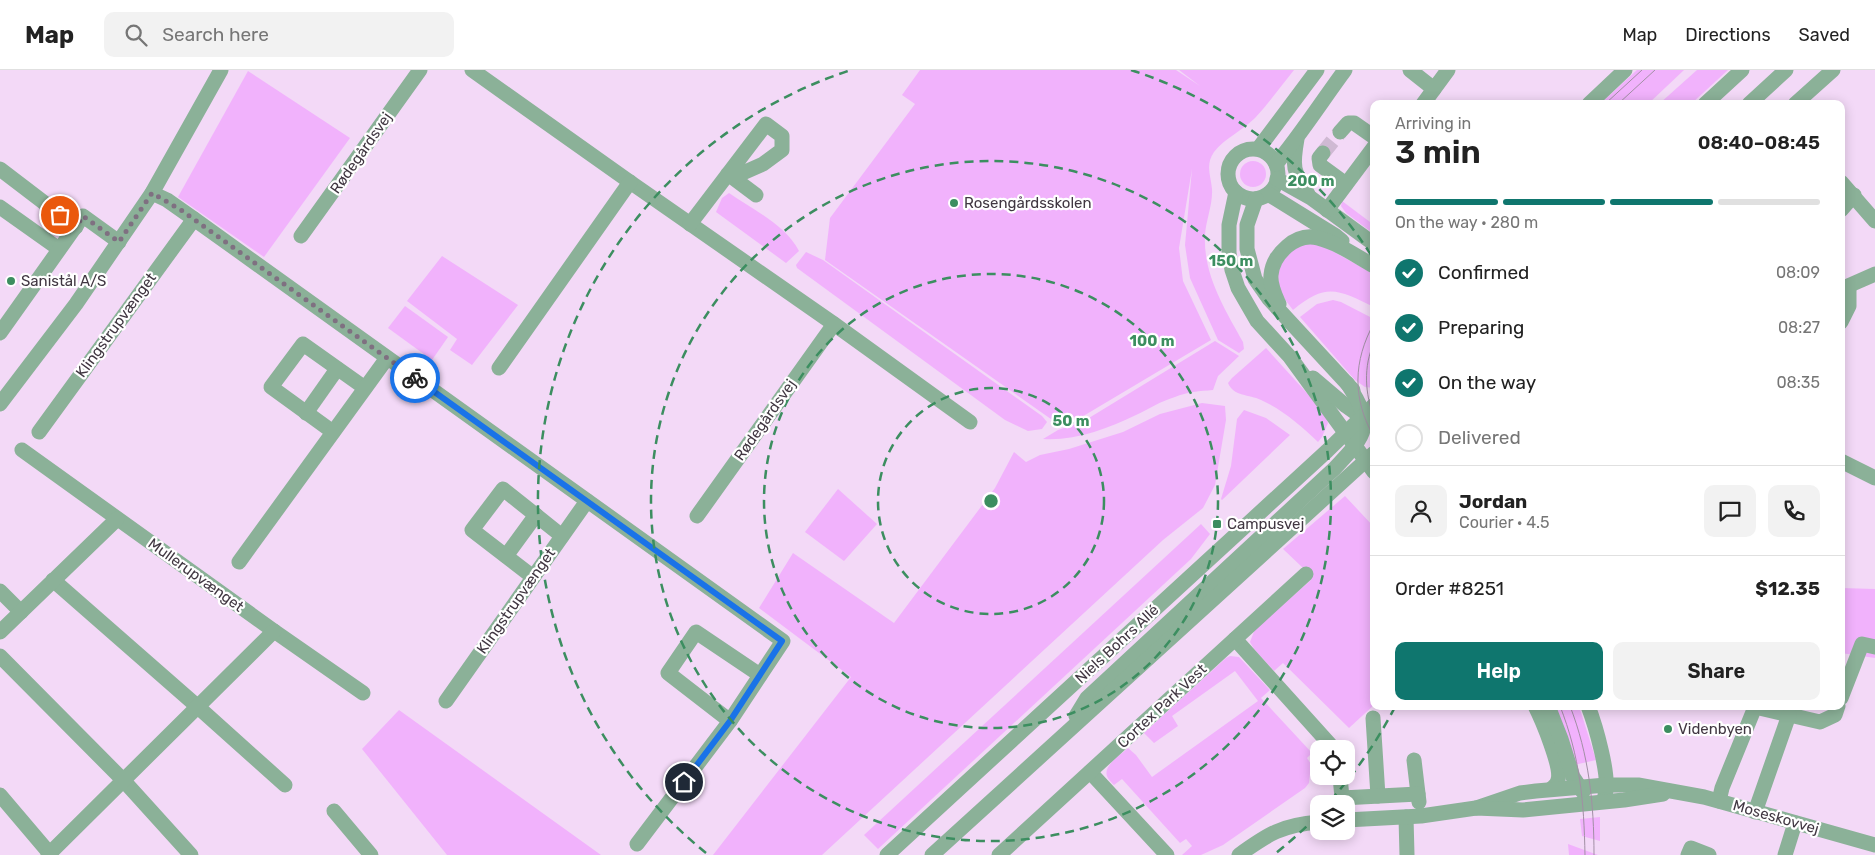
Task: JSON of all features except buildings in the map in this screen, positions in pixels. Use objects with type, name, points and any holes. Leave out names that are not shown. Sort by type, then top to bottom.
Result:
[{"type":"street","points":[[0,404],[76,304],[152,193],[222,70]]},
{"type":"street","name":"Rødegårdsvej","points":[[301,236],[420,70]]},
{"type":"street","points":[[472,70],[834,324],[970,422]]},
{"type":"street","points":[[1310,117],[1321,90],[1335,70]]},
{"type":"street","points":[[1276,164],[1297,138],[1345,70]]},
{"type":"street","points":[[1410,70],[1434,89]]},
{"type":"street","points":[[1426,100],[1448,70]]},
{"type":"street","points":[[1593,100],[1626,70]]},
{"type":"street","points":[[1709,100],[1742,70]]},
{"type":"street","points":[[1753,100],[1786,70]]},
{"type":"street","points":[[1799,100],[1833,70]]},
{"type":"street","points":[[1258,149],[1308,73]]},
{"type":"street","points":[[1761,100],[1774,81]]},
{"type":"street","points":[[1340,132],[1348,123],[1354,123],[1370,134]]},
{"type":"street","points":[[1297,138],[1294,157],[1296,176],[1310,198]]},
{"type":"street","points":[[1356,255],[1336,236],[1262,196],[1242,196],[1236,192],[1230,184],[1228,176],[1233,158],[1240,152],[1258,149],[1272,157],[1276,164],[1277,179],[1274,187],[1262,196],[1247,225],[1247,249],[1255,279],[1269,298],[1284,312],[1347,383],[1369,416],[1364,452],[1370,461]]},
{"type":"street","points":[[1327,210],[1370,152]]},
{"type":"street","points":[[1323,153],[1319,158],[1320,165],[1346,184]]},
{"type":"street","points":[[0,169],[76,227]]},
{"type":"street","points":[[690,224],[728,174],[756,195]]},
{"type":"street","points":[[1277,179],[1310,198],[1370,241]]},
{"type":"street","points":[[499,368],[630,182]]},
{"type":"street","points":[[1845,186],[1875,221]]},
{"type":"street","points":[[1236,192],[1229,225],[1229,253],[1238,288],[1257,320],[1290,357],[1356,446],[1370,461]]},
{"type":"street","points":[[152,193],[167,200],[194,219],[782,641],[730,721],[637,844]]},
{"type":"street","points":[[1845,205],[1854,195]]},
{"type":"street","points":[[0,207],[59,250]]},
{"type":"street","points":[[0,332],[83,216],[119,242]]},
{"type":"street","name":"Klingstrupvænget","points":[[39,432],[194,219]]},
{"type":"street","points":[[1284,312],[1275,296],[1271,276],[1281,251],[1298,239],[1316,237],[1334,244],[1370,264]]},
{"type":"street","points":[[1845,314],[1849,306],[1845,287],[1875,274]]},
{"type":"street","name":"Rødegårdsvej","points":[[697,516],[834,324]]},
{"type":"street","points":[[333,432],[271,387],[303,344],[365,388]]},
{"type":"street","points":[[1290,357],[1369,416]]},
{"type":"street","points":[[239,562],[387,358]]},
{"type":"street","points":[[306,413],[338,369]]},
{"type":"street","points":[[1069,728],[1087,698],[1334,469],[1356,446],[1363,435],[1369,416]]},
{"type":"street","name":"Niels Bohrs Allé","points":[[887,855],[1346,432],[1369,416]]},
{"type":"street","name":"Mullerupvænget","points":[[22,450],[274,631],[364,693]]},
{"type":"street","name":"Niels Bohrs Allé","points":[[932,855],[1069,728],[1370,463]]},
{"type":"street","points":[[1845,463],[1875,478]]},
{"type":"street","points":[[533,577],[472,530],[503,489],[562,536]]},
{"type":"street","name":"Klingstrupvænget","points":[[446,701],[587,501]]},
{"type":"street","points":[[506,556],[536,515]]},
{"type":"street","points":[[0,632],[117,519]]},
{"type":"street","name":"Cortex Park Vest","points":[[1004,853],[1306,574]]},
{"type":"street","points":[[53,580],[285,785]]},
{"type":"street","points":[[0,591],[21,612]]},
{"type":"street","points":[[0,795],[50,855],[274,631]]},
{"type":"street","points":[[730,721],[668,673],[696,632],[760,675]]},
{"type":"street","points":[[1235,639],[1326,740]]},
{"type":"street","points":[[1845,688],[1862,644],[1875,647]]},
{"type":"street","points":[[0,656],[124,781],[191,855]]},
{"type":"street","points":[[1537,710],[1547,735],[1558,772],[1559,779],[1551,789]]},
{"type":"street","points":[[1550,710],[1578,787],[1588,797],[1599,802]]},
{"type":"street","points":[[1476,808],[1523,810],[1599,802],[1606,792],[1606,785],[1600,747],[1589,710]]},
{"type":"street","points":[[1719,801],[1722,788],[1754,710]]},
{"type":"street","points":[[1768,710],[1820,722],[1835,716],[1837,710]]},
{"type":"street","points":[[1755,812],[1789,715]]},
{"type":"street","points":[[1373,718],[1378,796]]},
{"type":"street","points":[[1395,855],[1407,855],[1418,794],[1414,760]]},
{"type":"street","points":[[1090,772],[1168,855]]},
{"type":"street","points":[[1341,785],[1342,798],[1418,794]]},
{"type":"street","points":[[1355,820],[1414,817],[1476,808],[1520,793],[1606,785]]},
{"type":"street","name":"Moseskovvej","points":[[1606,785],[1638,785],[1719,801],[1875,845]]},
{"type":"street","name":"Moseskovvej","points":[[1599,802],[1676,792]]},
{"type":"street","points":[[334,812],[371,855]]},
{"type":"street","points":[[1239,855],[1264,837],[1285,827],[1310,823]]},
{"type":"street","points":[[1785,855],[1795,823]]},
{"type":"street","points":[[1688,855],[1691,848],[1709,855]]},
{"type":"shaded area","name":"Rosengårdsskolen","points":[[920,70],[1176,70],[1200,86],[1179,70],[1294,70],[1255,118],[1218,147],[1210,161],[1209,170],[1212,195],[1205,235],[1207,263],[1216,290],[1243,342],[1244,349],[1239,353],[1218,340],[1190,278],[1185,245],[1192,169],[1179,248],[1183,281],[1211,340],[1085,415],[1058,424],[825,260],[830,218],[915,104],[902,95]]},
{"type":"shaded area","points":[[1637,70],[1684,70],[1652,100],[1604,100]]},
{"type":"shaded area","points":[[1697,70],[1728,70],[1695,100],[1663,100]]},
{"type":"shaded area","points":[[248,71],[350,138],[264,257],[178,197]]},
{"type":"shaded area","points":[[1253,161],[1262,165],[1266,174],[1262,183],[1253,187],[1244,183],[1240,174],[1244,165]]},
{"type":"shaded area","points":[[729,193],[777,225],[786,233],[799,251],[786,263],[716,212],[722,198]]},
{"type":"shaded area","points":[[1342,201],[1370,222],[1370,231],[1346,213],[1341,206]]},
{"type":"shaded area","points":[[1316,242],[1370,272],[1370,305],[1342,293],[1324,292],[1315,295],[1293,310],[1280,293],[1277,270],[1283,257],[1303,243]]},
{"type":"shaded area","points":[[806,252],[823,260],[1042,416],[1047,422],[1042,429],[1028,431],[1005,420],[797,268],[796,265]]},
{"type":"shaded area","points":[[442,256],[518,305],[472,365],[450,350],[457,339],[407,301]]},
{"type":"shaded area","points":[[1333,300],[1341,302],[1370,317],[1370,388],[1365,387],[1355,380],[1300,317],[1317,304]]},
{"type":"shaded area","points":[[405,306],[448,337],[432,360],[388,328]]},
{"type":"shaded area","points":[[1215,341],[1239,356],[1218,376],[1213,390],[1180,395],[1091,433],[1067,438],[1043,439],[1058,430],[1084,421]]},
{"type":"shaded area","points":[[1266,348],[1325,413],[1328,423],[1318,442],[1277,408],[1256,398],[1234,391],[1228,383]]},
{"type":"shaded area","points":[[1202,403],[1225,406],[1226,420],[1215,485],[1203,508],[1163,540],[822,855],[713,855],[851,677],[759,608],[793,553],[894,623],[995,488],[1014,452],[1026,462],[1040,455],[1069,449],[1123,432],[1160,414]]},
{"type":"shaded area","points":[[1244,410],[1266,418],[1290,435],[1222,500],[1231,466],[1237,419]]},
{"type":"shaded area","points":[[838,489],[877,524],[844,561],[805,532]]},
{"type":"shaded area","points":[[1345,496],[1370,523],[1370,709],[1349,728],[1283,663],[1274,671],[1250,642],[1255,629],[1311,580],[1302,567],[1283,549]]},
{"type":"shaded area","points":[[1201,524],[1210,534],[1191,559],[878,849],[864,835]]},
{"type":"shaded area","points":[[1845,588],[1875,589],[1875,658],[1845,654]]},
{"type":"shaded area","points":[[1230,656],[1239,657],[1270,690],[1261,698],[1310,751],[1310,755],[1307,758],[1310,762],[1309,783],[1305,788],[1223,845],[1201,855],[1182,855],[1192,846],[1186,839],[1180,843],[1122,779],[1114,785],[1107,772],[1110,764],[1128,748],[1136,755],[1152,777],[1258,701],[1235,671],[1172,716],[1178,726],[1154,743],[1144,733]]},
{"type":"shaded area","points":[[399,710],[601,855],[447,855],[362,749]]},
{"type":"shaded area","points":[[1555,710],[1580,710],[1596,760],[1574,765]]},
{"type":"shaded area","points":[[1600,817],[1600,841],[1582,836],[1580,819]]},
{"type":"shaded area","points":[[1568,844],[1598,855],[1569,855]]},
{"type":"tunnel","points":[[1323,153],[1340,132]]},
{"type":"tram line","points":[[1609,100],[1642,70]]},
{"type":"tram line","points":[[1622,100],[1655,70]]},
{"type":"tram line","points":[[1370,331],[1362,352],[1358,380],[1362,408],[1370,429]]},
{"type":"tram line","points":[[1370,352],[1366,380],[1370,404]]},
{"type":"tram line","points":[[1561,710],[1572,743],[1580,779],[1585,855]]},
{"type":"tram line","points":[[1571,710],[1582,743],[1589,779],[1594,855]]},
{"type":"way so far","points":[[60,215],[76,227],[83,216],[119,242],[152,193],[167,200],[415,378]]},
{"type":"place","name":"Rosengårdsskolen","points":[[954,203]]},
{"type":"place","name":"Sanistål A/S","points":[[11,281]]},
{"type":"place","name":"Campusvej","points":[[1217,524]]},
{"type":"place","name":"Videnbyen","points":[[1668,729]]},
{"type":"route","points":[[415,378],[782,641],[730,721],[684,782]]}]
